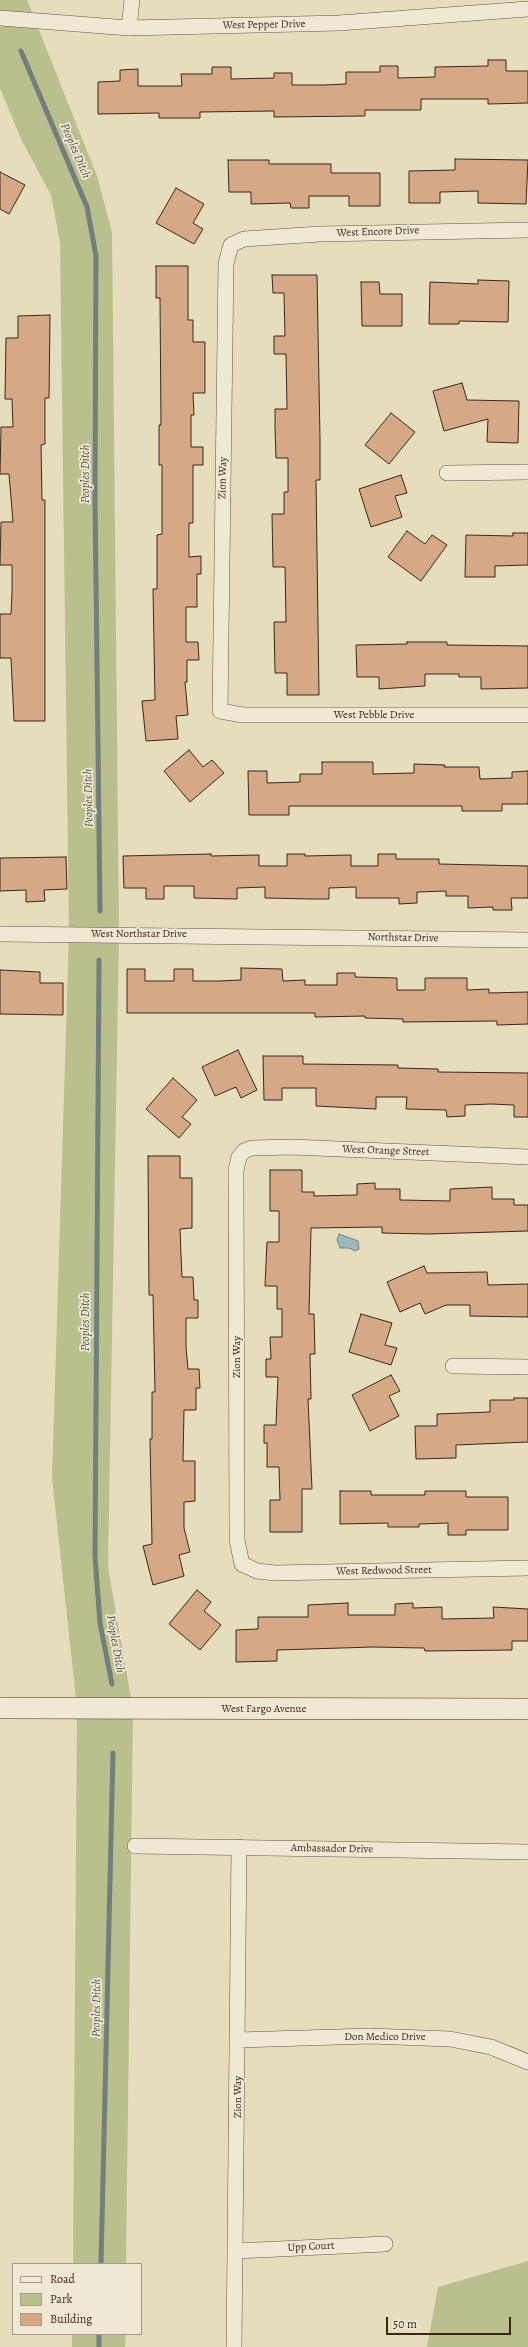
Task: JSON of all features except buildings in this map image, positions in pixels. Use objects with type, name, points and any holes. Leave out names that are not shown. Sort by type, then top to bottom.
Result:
[{"type":"main road","name":"West Fargo Avenue","points":[[0,1708],[528,1708]]},
{"type":"street","points":[[129,28],[132,0]]},
{"type":"street","name":"West Pepper Drive","points":[[0,18],[129,28],[339,23],[528,9]]},
{"type":"street","name":"West Encore Drive","points":[[231,245],[244,239],[320,234],[528,230]]},
{"type":"street","name":"Zion Way","points":[[220,711],[226,263],[231,245]]},
{"type":"street","points":[[446,473],[528,472]]},
{"type":"street","name":"West Pebble Drive","points":[[220,711],[251,715],[528,715]]},
{"type":"street","name":"West Northstar Drive","points":[[0,934],[279,936]]},
{"type":"street","name":"Northstar Drive","points":[[279,936],[528,940]]},
{"type":"street","name":"West Orange Street","points":[[244,1151],[252,1148],[292,1147],[528,1157]]},
{"type":"street","name":"Zion Way","points":[[242,1564],[238,1540],[236,1170],[239,1157],[244,1151]]},
{"type":"street","points":[[453,1366],[528,1367]]},
{"type":"street","name":"West Redwood Street","points":[[242,1564],[257,1572],[275,1573],[528,1568]]},
{"type":"street","name":"Ambassador Drive","points":[[135,1846],[528,1852]]},
{"type":"street","name":"Zion Way","points":[[234,2347],[239,1848]]},
{"type":"street","name":"Don Medico Drive","points":[[238,2040],[370,2036],[443,2038],[491,2047],[528,2062]]},
{"type":"street","name":"Upp Court","points":[[236,2251],[385,2244]]},
{"type":"green space","points":[[0,0],[27,0],[97,176],[112,232],[119,934],[108,1568],[133,1709],[126,2263],[73,2263],[77,1708],[52,1478],[69,934],[60,242],[51,195],[21,139],[0,88]]},
{"type":"green space","points":[[528,2261],[528,2347],[427,2347],[438,2287]]},
{"type":"green space","points":[[72,2335],[126,2335],[125,2347],[72,2347]]},
{"type":"water","points":[[339,1234],[358,1241],[359,1249],[355,1251],[349,1248],[340,1248],[337,1240]]},
{"type":"waterway","name":"Peoples Ditch","points":[[21,51],[87,207],[96,256],[95,499],[100,911]]},
{"type":"waterway","name":"Peoples Ditch","points":[[99,960],[95,1556],[100,1623],[112,1684]]},
{"type":"waterway","name":"Peoples Ditch","points":[[101,2263],[113,1753]]},
{"type":"waterway","name":"Peoples Ditch","points":[[99,2335],[99,2347]]}]
